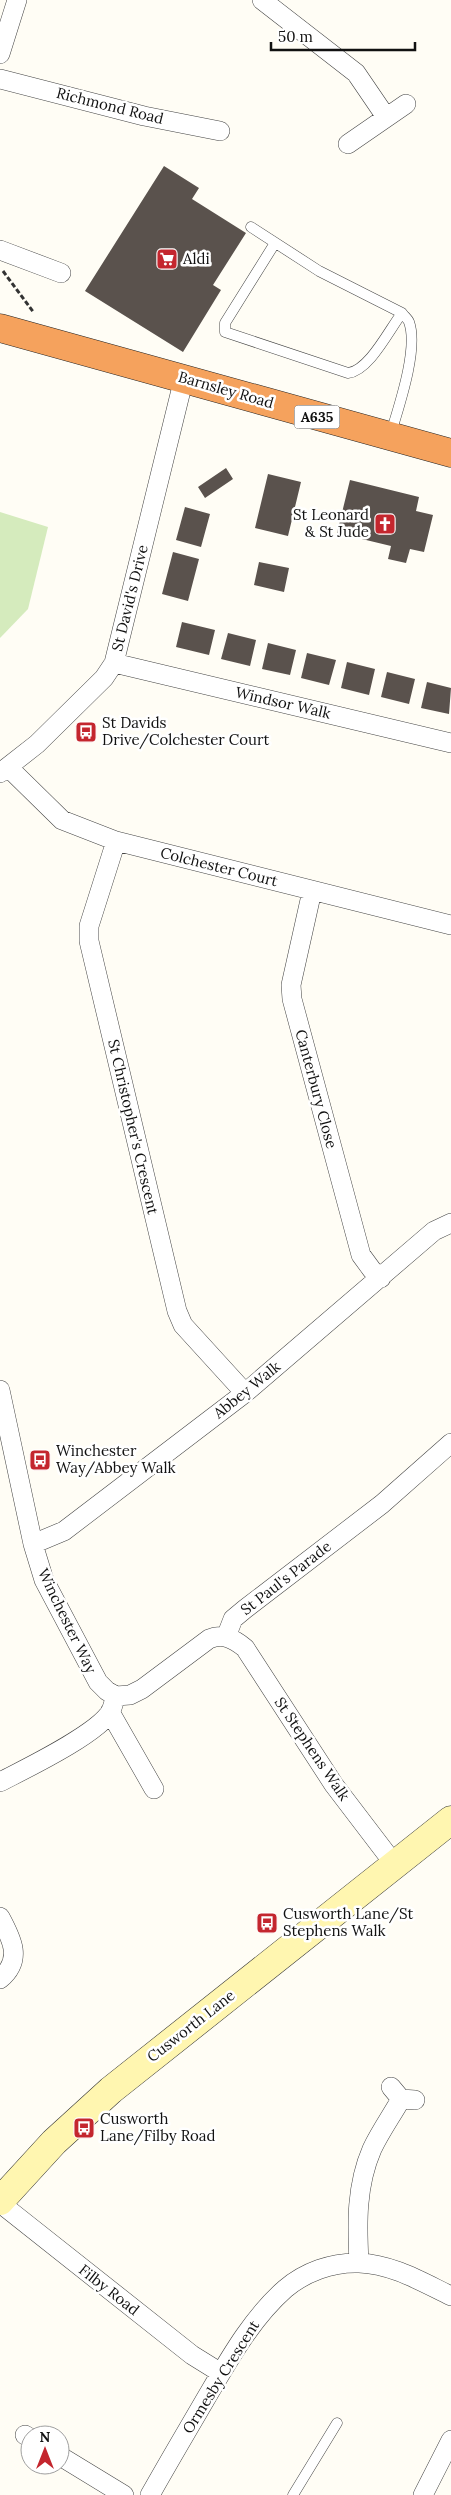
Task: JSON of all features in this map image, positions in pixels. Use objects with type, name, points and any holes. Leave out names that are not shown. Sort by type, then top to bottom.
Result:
[{"type":"highway","name":"Barnsley Road","points":[[0,328],[451,453]]},
{"type":"street","points":[[0,54],[17,0]]},
{"type":"street","points":[[262,0],[356,73],[386,118]]},
{"type":"street","name":"Richmond Road","points":[[0,79],[144,116],[220,131]]},
{"type":"street","points":[[348,144],[406,104]]},
{"type":"street","points":[[0,250],[61,273]]},
{"type":"street","name":"St David's Drive","points":[[4,771],[37,744],[104,678],[114,662],[184,378]]},
{"type":"street","name":"Windsor Walk","points":[[114,662],[451,743]]},
{"type":"street","name":"Colchester Court","points":[[4,771],[62,820],[116,840],[451,925]]},
{"type":"street","name":"St Christopher's Crescent","points":[[116,840],[89,926],[89,941],[178,1311],[183,1325],[245,1393]]},
{"type":"street","name":"Canterbury Close","points":[[312,891],[291,985],[292,999],[361,1255],[372,1270],[381,1278]]},
{"type":"street","name":"Abbey Walk","points":[[33,1544],[64,1531],[245,1393],[434,1231],[451,1223]]},
{"type":"street","name":"Winchester Way","points":[[0,1394],[33,1544],[44,1580],[98,1682],[107,1691],[154,1789]]},
{"type":"street","name":"St Paul's Parade","points":[[226,1637],[233,1619],[382,1504],[451,1444]]},
{"type":"street","points":[[0,1782],[54,1754],[113,1704],[142,1689],[209,1639],[216,1636],[226,1637]]},
{"type":"street","name":"St Stephens Walk","points":[[226,1637],[245,1648],[334,1785],[395,1865]]},
{"type":"street","name":"Cusworth Lane","points":[[0,2202],[54,2142],[111,2090],[451,1820]]},
{"type":"street","points":[[0,1917],[13,1939],[15,1957],[10,1968],[0,1979]]},
{"type":"street","points":[[359,2263],[357,2216],[360,2189],[373,2148],[402,2095]]},
{"type":"street","name":"Filby Road","points":[[0,2202],[192,2355],[221,2373]]},
{"type":"street","name":"Ormesby Crescent","points":[[150,2495],[221,2373],[258,2316],[286,2288],[313,2271],[334,2264],[359,2263],[400,2271],[451,2296]]},
{"type":"street","points":[[422,2495],[451,2440]]},
{"type":"street","points":[[70,2462],[124,2495]]},
{"type":"lane","points":[[251,227],[319,271],[402,313],[409,322],[411,347],[406,382],[389,437]]},
{"type":"lane","points":[[275,243],[225,323],[225,332],[348,373],[357,372],[365,365],[402,313]]},
{"type":"lane","points":[[293,2495],[337,2423]]},
{"type":"green space","points":[[0,512],[48,527],[28,609],[0,638]]},
{"type":"building","name":"Aldi","points":[[164,166],[199,188],[192,199],[246,233],[213,285],[221,290],[183,352],[85,291]]},
{"type":"building","points":[[226,468],[233,479],[205,498],[198,487]]},
{"type":"building","points":[[268,474],[301,482],[288,536],[255,528]]},
{"type":"building","name":"St Leonard & St Jude","points":[[350,480],[419,497],[416,511],[433,515],[424,552],[410,549],[406,563],[388,559],[391,546],[337,533]]},
{"type":"building","points":[[185,507],[210,514],[201,547],[176,540]]},
{"type":"building","points":[[173,552],[199,559],[188,601],[162,594]]},
{"type":"building","points":[[259,562],[289,568],[284,592],[254,585]]},
{"type":"building","points":[[182,622],[215,630],[209,655],[176,647]]},
{"type":"building","points":[[228,633],[256,640],[250,666],[221,659]]},
{"type":"building","points":[[268,643],[296,650],[290,675],[262,669]]},
{"type":"building","points":[[307,653],[336,660],[329,685],[301,678]]},
{"type":"building","points":[[347,662],[375,669],[369,695],[341,688]]},
{"type":"building","points":[[387,672],[415,679],[409,704],[381,697]]},
{"type":"building","points":[[427,682],[451,688],[449,714],[421,708]]},
{"type":"place","name":"Aldi","points":[[167,259]]},
{"type":"place","name":"St Leonard & St Jude","points":[[385,524]]},
{"type":"place","name":"St Davids Drive/Colchester Court","points":[[86,732]]},
{"type":"place","name":"Winchester Way/Abbey Walk","points":[[40,1460]]},
{"type":"place","name":"Cusworth Lane/St Stephens Walk","points":[[267,1923]]},
{"type":"place","name":"Cusworth Lane/Filby Road","points":[[84,2128]]}]
